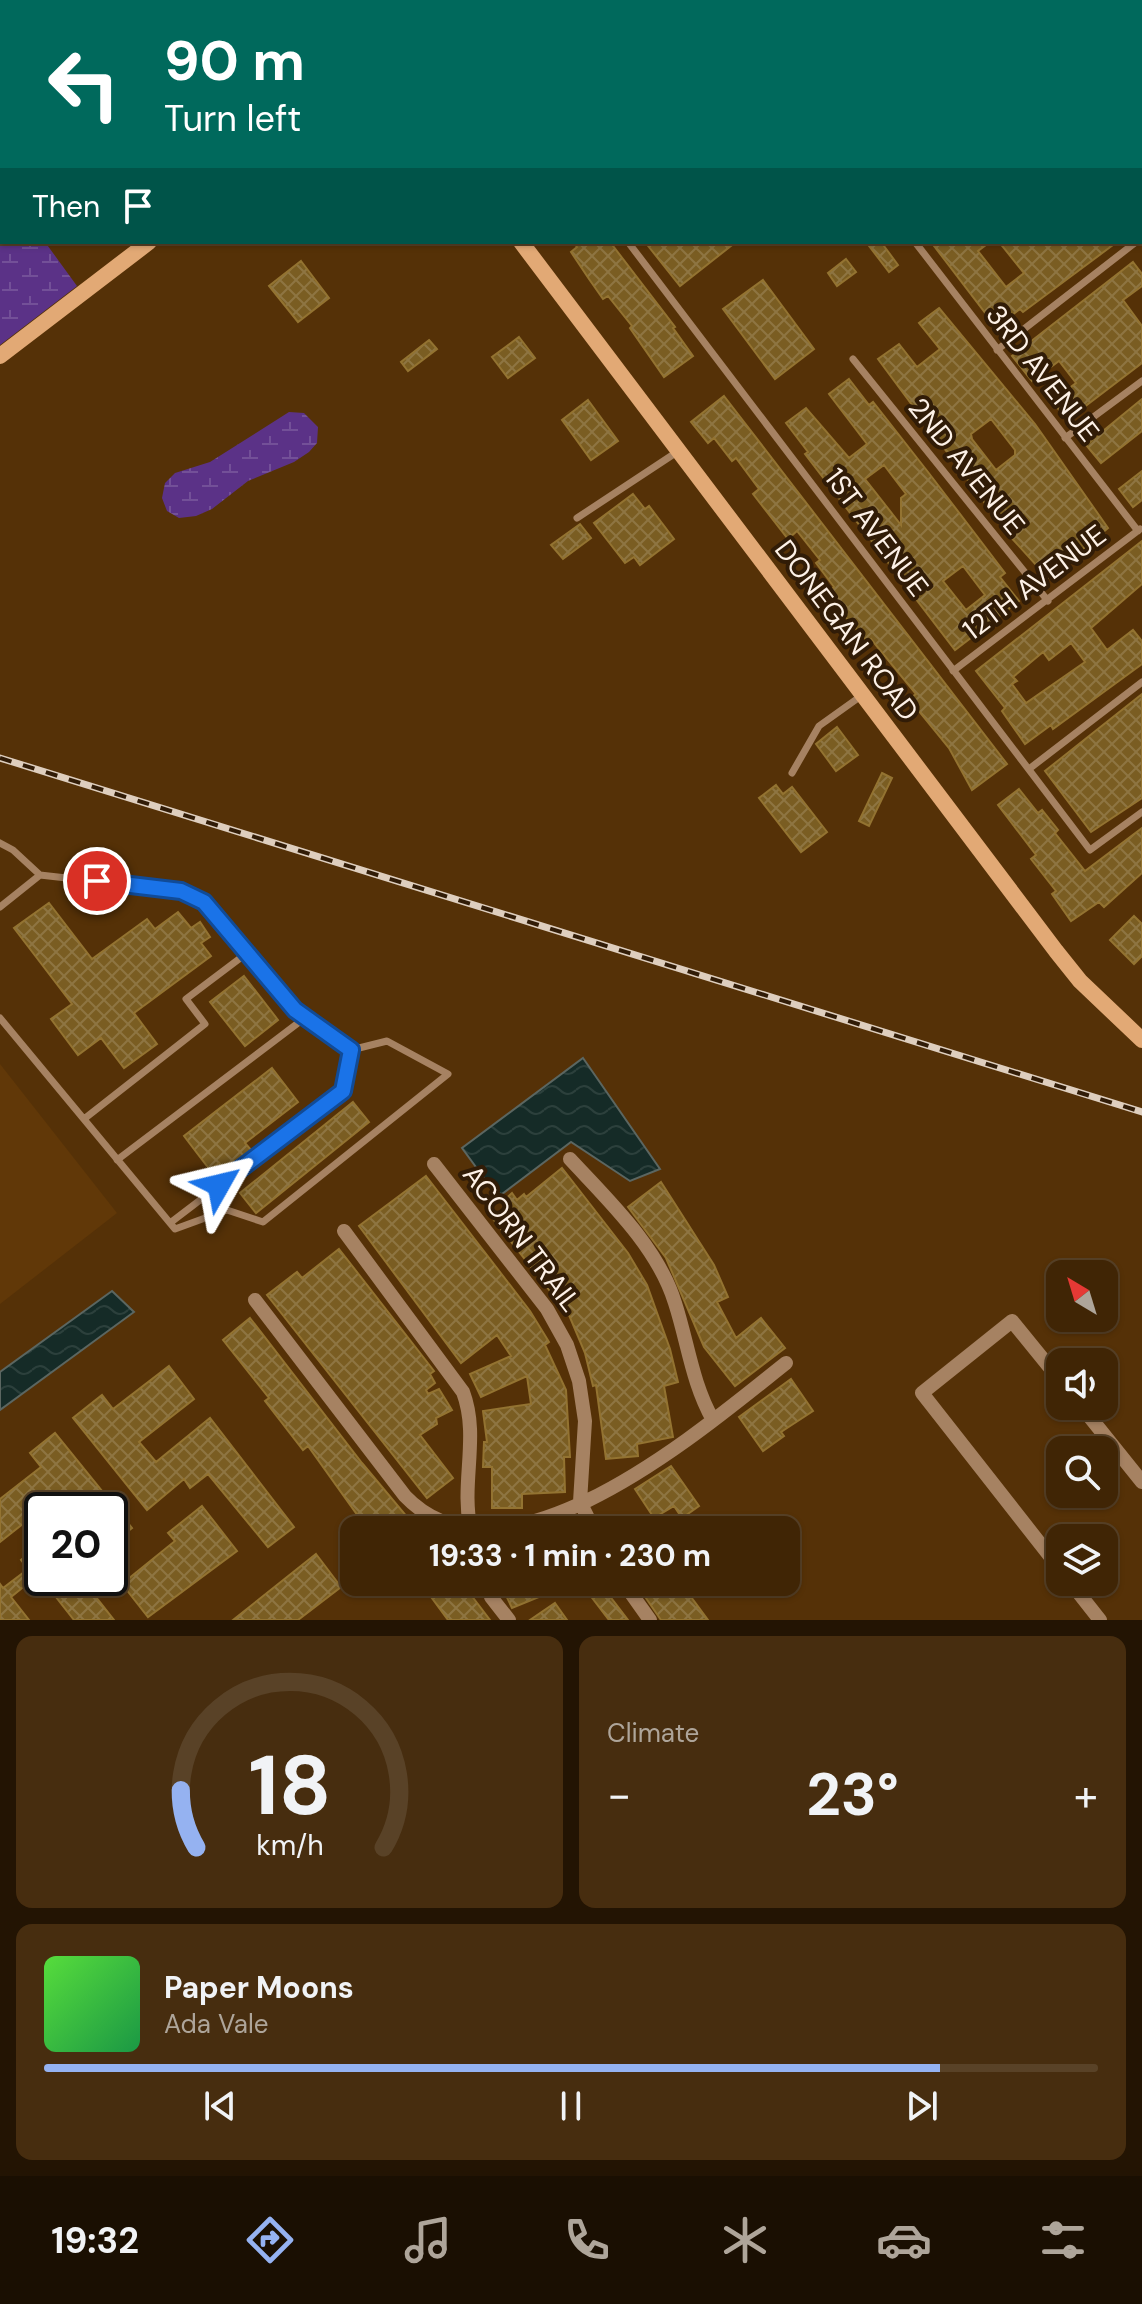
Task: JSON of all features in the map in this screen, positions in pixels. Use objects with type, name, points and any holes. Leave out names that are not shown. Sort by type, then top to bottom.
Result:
[{"type":"street","points":[[0,356],[143,244]]},
{"type":"street","name":"DONEGAN ROAD","points":[[523,244],[1080,981],[1142,1040]]},
{"type":"street","points":[[570,1159],[630,1225],[675,1300],[693,1376],[713,1420]]},
{"type":"street","name":"ACORN TRAIL","points":[[434,1164],[540,1300],[567,1345],[579,1381],[585,1421],[580,1502]]},
{"type":"street","points":[[344,1231],[463,1392],[471,1421],[468,1516]]},
{"type":"street","points":[[255,1300],[405,1496],[432,1516]]},
{"type":"street","points":[[1046,1363],[1012,1321],[922,1393],[1046,1551]]},
{"type":"street","points":[[546,1516],[580,1502],[667,1454],[786,1363]]},
{"type":"street","points":[[1092,1420],[1142,1482]]},
{"type":"street","points":[[580,1502],[587,1516]]},
{"type":"street","points":[[491,1596],[509,1620]]},
{"type":"street","points":[[633,1596],[650,1620]]},
{"type":"street","points":[[1081,1596],[1100,1620]]},
{"type":"lane","name":"1ST AVENUE","points":[[630,244],[1090,850],[1142,812]]},
{"type":"lane","name":"3RD AVENUE","points":[[917,244],[1065,438],[1140,529]]},
{"type":"lane","points":[[997,350],[1133,244]]},
{"type":"lane","name":"2ND AVENUE","points":[[853,359],[1048,601]]},
{"type":"lane","points":[[1065,438],[1142,381]]},
{"type":"lane","points":[[577,518],[679,450]]},
{"type":"lane","name":"12TH AVENUE","points":[[953,671],[1140,529]]},
{"type":"lane","points":[[1029,769],[1142,682]]},
{"type":"lane","points":[[792,773],[819,726],[863,695]]},
{"type":"lane","points":[[0,843],[13,850],[40,875],[181,891],[204,902],[306,1017],[351,1050]]},
{"type":"lane","points":[[0,907],[40,875]]},
{"type":"lane","points":[[84,1119],[205,1024],[186,999],[247,953]]},
{"type":"lane","points":[[117,1160],[306,1017]]},
{"type":"lane","points":[[0,1018],[175,1229],[227,1210],[263,1222],[448,1074],[387,1041],[351,1050]]},
{"type":"lane","points":[[170,1223],[343,1091],[351,1050]]},
{"type":"shaded area","points":[[0,1064],[117,1213],[0,1304]]},
{"type":"green space","points":[[0,244],[46,244],[77,286],[0,345]]},
{"type":"green space","points":[[289,412],[304,413],[318,427],[317,443],[309,452],[294,462],[248,481],[212,509],[196,516],[179,518],[167,511],[162,498],[165,483],[175,473],[210,462]]},
{"type":"water","points":[[583,1058],[660,1169],[630,1181],[571,1142],[498,1197],[462,1148]]},
{"type":"water","points":[[112,1291],[134,1312],[0,1410],[0,1372]]},
{"type":"building","points":[[575,244],[612,244],[675,327],[693,356],[664,377],[630,328],[632,326],[608,296],[603,299],[589,279],[571,252],[577,247]]},
{"type":"building","points":[[647,244],[733,244],[680,286]]},
{"type":"building","points":[[868,244],[882,244],[898,265],[889,272]]},
{"type":"building","points":[[933,244],[987,244],[978,251],[1006,287],[1024,273],[1001,244],[1114,244],[1023,312],[1020,309],[996,327]]},
{"type":"building","points":[[846,259],[856,272],[837,286],[828,273]]},
{"type":"building","points":[[301,261],[329,298],[298,322],[269,286]]},
{"type":"building","points":[[1133,262],[1142,274],[1142,286],[1123,300],[1142,326],[1142,363],[1067,420],[1052,401],[1076,383],[1059,361],[1032,381],[1012,356]]},
{"type":"building","points":[[763,280],[814,349],[775,379],[723,309]]},
{"type":"building","points":[[939,308],[1035,424],[1108,528],[1048,578],[1007,533],[878,359],[899,344],[917,367],[940,349],[919,323]],"holes":[[[991,419],[1015,450],[1015,455],[996,470],[971,434]]]},
{"type":"building","points":[[519,337],[535,358],[508,378],[492,357]]},
{"type":"building","points":[[429,340],[437,349],[408,371],[401,362]]},
{"type":"building","points":[[849,379],[869,405],[873,402],[1005,573],[1000,577],[1019,601],[955,650],[805,454],[808,452],[786,423],[806,408],[849,458],[867,444],[829,394]],"holes":[[[884,465],[906,494],[901,498],[901,525],[865,479]],[[963,566],[985,595],[966,610],[943,581]]]},
{"type":"building","points":[[724,396],[1007,764],[972,790],[949,748],[909,699],[916,694],[871,639],[868,642],[825,595],[834,587],[816,563],[820,560],[797,531],[788,539],[753,494],[759,489],[736,458],[732,461],[714,438],[708,443],[691,422]]},
{"type":"building","points":[[1142,399],[1142,431],[1101,463],[1086,445]]},
{"type":"building","points":[[588,400],[618,441],[591,460],[562,420]]},
{"type":"building","points":[[1142,471],[1142,500],[1133,507],[1119,489]]},
{"type":"building","points":[[633,494],[645,509],[649,506],[674,539],[640,565],[634,557],[625,563],[594,523]]},
{"type":"building","points":[[580,524],[591,538],[563,559],[551,545]]},
{"type":"building","points":[[1142,541],[1142,584],[1091,628],[1107,650],[1133,630],[1142,641],[1142,664],[1053,729],[1051,725],[1025,744],[1002,711],[1005,708],[976,671]],"holes":[[[1071,643],[1085,662],[1026,703],[1012,684],[1017,681],[1013,677],[1043,652],[1049,660]]]},
{"type":"building","points":[[1142,694],[1142,798],[1091,832],[1045,771]]},
{"type":"building","points":[[837,727],[858,755],[836,771],[816,744]]},
{"type":"building","points":[[882,773],[892,778],[869,826],[859,821]]},
{"type":"building","points":[[776,785],[783,794],[792,787],[827,832],[801,852],[759,798]]},
{"type":"building","points":[[1019,789],[1038,813],[1042,810],[1058,830],[1055,833],[1085,871],[1142,828],[1142,873],[1104,907],[1099,902],[1071,921],[1052,894],[1056,891],[1031,859],[1036,855],[998,805]]},
{"type":"building","points":[[49,903],[92,959],[147,919],[155,929],[178,912],[191,928],[200,922],[210,937],[201,943],[211,956],[134,1013],[157,1044],[124,1068],[101,1038],[78,1055],[51,1019],[72,1004],[14,928]]},
{"type":"building","points":[[1134,916],[1142,924],[1142,956],[1134,964],[1110,940]]},
{"type":"building","points":[[244,976],[278,1020],[245,1046],[210,1002]]},
{"type":"building","points":[[272,1068],[298,1102],[245,1143],[252,1151],[225,1172],[219,1163],[210,1170],[184,1136]]},
{"type":"building","points":[[353,1102],[369,1122],[256,1213],[240,1193]]},
{"type":"building","points":[[562,1168],[628,1253],[647,1285],[670,1349],[678,1382],[664,1386],[673,1437],[637,1444],[638,1456],[606,1459],[596,1385],[593,1386],[585,1353],[569,1315],[493,1219],[507,1208],[502,1202],[512,1193],[517,1200],[524,1194],[526,1197]]},
{"type":"building","points":[[426,1176],[530,1311],[549,1342],[545,1345],[566,1390],[570,1457],[564,1457],[565,1492],[522,1494],[522,1508],[492,1508],[492,1467],[483,1467],[484,1442],[487,1442],[483,1411],[531,1404],[527,1376],[481,1397],[470,1374],[511,1356],[497,1335],[461,1363],[359,1226]]},
{"type":"building","points":[[661,1182],[714,1265],[728,1297],[717,1302],[736,1338],[761,1318],[785,1348],[735,1386],[704,1347],[666,1258],[628,1207]]},
{"type":"building","points":[[339,1249],[434,1371],[430,1374],[435,1383],[426,1390],[428,1394],[439,1389],[452,1410],[436,1418],[437,1424],[420,1435],[453,1478],[427,1498],[267,1295],[297,1272],[302,1278]]},
{"type":"building","points":[[250,1318],[406,1516],[358,1516],[308,1446],[303,1450],[265,1401],[269,1398],[223,1340]]},
{"type":"building","points":[[169,1366],[194,1399],[139,1442],[156,1462],[210,1418],[294,1527],[268,1547],[208,1474],[190,1488],[184,1479],[147,1510],[73,1418],[102,1395],[113,1409]]},
{"type":"building","points":[[791,1379],[813,1411],[781,1432],[784,1436],[763,1451],[739,1417]]},
{"type":"building","points":[[55,1433],[103,1492],[24,1492],[24,1523],[0,1542],[0,1499],[41,1467],[30,1453]]},
{"type":"building","points":[[671,1466],[699,1506],[685,1516],[681,1516],[674,1506],[653,1516],[635,1489]]},
{"type":"building","points":[[202,1506],[237,1551],[148,1617],[128,1592],[128,1579],[175,1541],[168,1533]]},
{"type":"building","points":[[316,1554],[340,1586],[298,1620],[233,1620]]},
{"type":"building","points":[[24,1572],[24,1587],[11,1597],[29,1620],[0,1620],[0,1584],[3,1588]]},
{"type":"building","points":[[55,1596],[95,1596],[114,1620],[74,1620]]},
{"type":"building","points":[[430,1596],[472,1596],[490,1620],[448,1620]]},
{"type":"building","points":[[506,1596],[539,1596],[539,1597],[512,1608]]},
{"type":"building","points":[[591,1596],[610,1596],[628,1620],[609,1620]]},
{"type":"building","points":[[645,1596],[690,1596],[708,1620],[661,1620]]},
{"type":"building","points":[[555,1603],[567,1620],[530,1620]]},
{"type":"railway","points":[[0,758],[1142,1112]]},
{"type":"route","points":[[97,881],[181,891],[204,902],[295,1010],[351,1050],[343,1091],[219,1185]]}]
